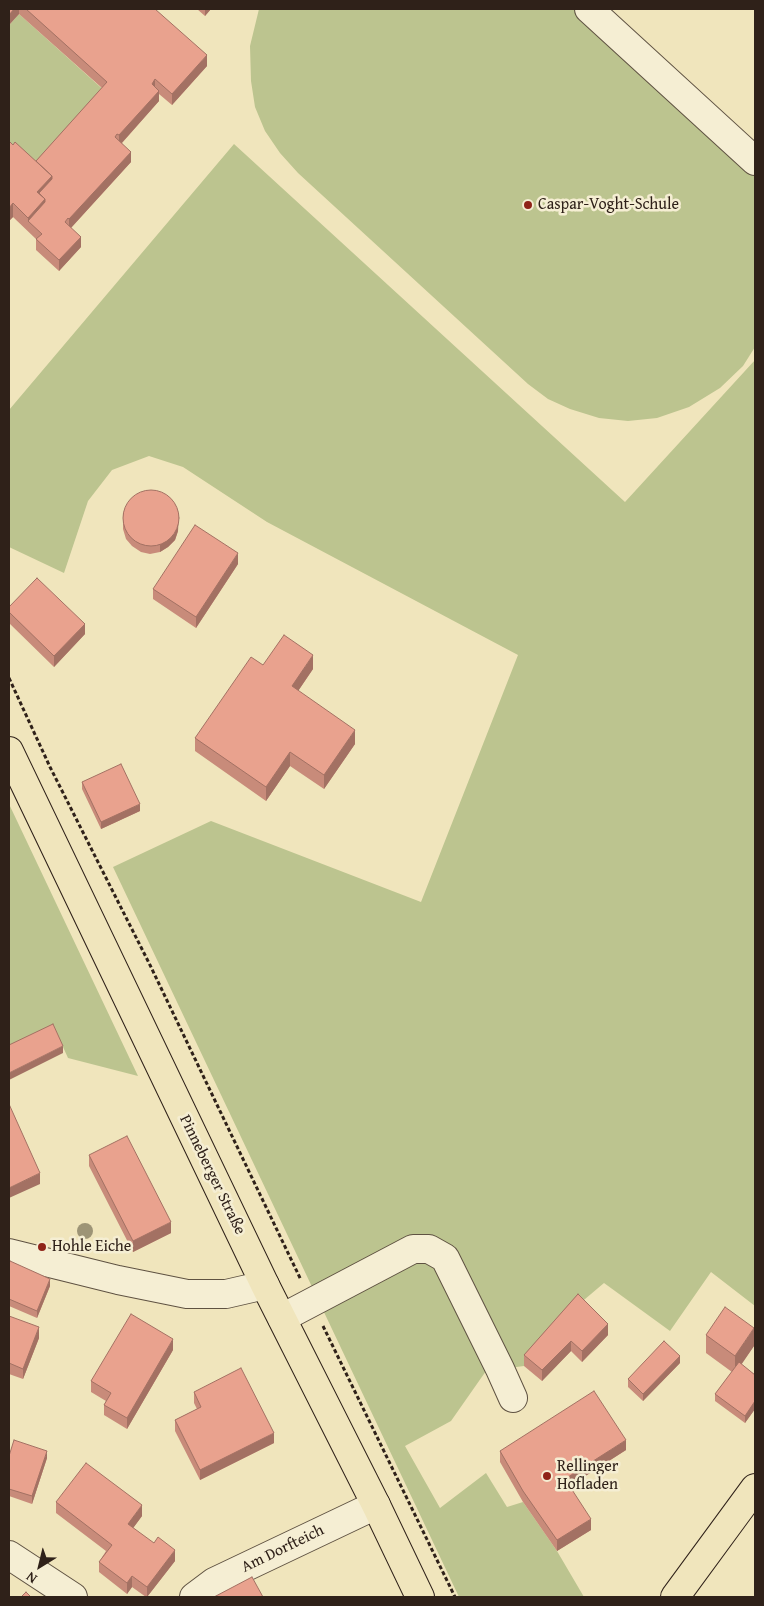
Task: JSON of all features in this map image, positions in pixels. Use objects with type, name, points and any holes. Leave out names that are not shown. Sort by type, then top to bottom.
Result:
[{"type":"main road","name":"Pinneberger Straße","points":[[9,751],[265,1285],[376,1505],[420,1597]]},
{"type":"main road","points":[[675,1597],[755,1488]]},
{"type":"street","points":[[589,9],[755,161]]},
{"type":"street","points":[[282,1318],[413,1250],[429,1249],[445,1258],[513,1398]]},
{"type":"street","points":[[9,1253],[118,1280],[187,1294],[226,1294],[265,1285]]},
{"type":"street","name":"Am Dorfteich","points":[[194,1597],[214,1582],[376,1505]]},
{"type":"street","points":[[9,1555],[73,1597]]},
{"type":"path","points":[[9,678],[50,768],[150,965],[455,1597]]},
{"type":"green space","name":"Caspar-Voght-Schule","points":[[259,9],[577,9],[755,172],[755,347],[743,366],[720,388],[689,407],[657,418],[628,421],[599,418],[570,409],[548,399],[528,384],[298,173],[280,153],[265,131],[255,107],[251,81],[250,46]]},
{"type":"green space","points":[[19,14],[107,93],[34,174],[9,155],[9,25]]},
{"type":"green space","points":[[234,144],[625,502],[755,360],[755,1306],[711,1272],[670,1331],[604,1283],[578,1305],[524,1366],[486,1371],[451,1421],[405,1446],[440,1508],[486,1473],[507,1507],[523,1502],[557,1551],[584,1597],[459,1597],[113,867],[211,821],[421,902],[518,655],[267,522],[183,467],[149,456],[112,470],[88,501],[64,573],[9,547],[9,410]]},
{"type":"green space","points":[[9,804],[138,1076],[68,1058],[54,1027],[9,1047]]},
{"type":"building","points":[[26,9],[155,9],[207,55],[172,94],[155,79],[152,84],[159,91],[119,135],[117,134],[115,137],[131,152],[65,222],[81,237],[59,260],[36,239],[42,234],[28,221],[45,202],[45,199],[39,193],[52,179],[52,176],[36,161],[107,82]]},
{"type":"building","points":[[9,141],[13,145],[15,142],[52,176],[37,192],[45,199],[28,218],[13,203],[9,208]]},
{"type":"building","points":[[151,490],[162,492],[171,498],[177,507],[179,518],[177,529],[171,538],[162,544],[151,546],[140,544],[131,538],[125,529],[123,518],[125,507],[131,498],[140,492]]},
{"type":"building","points":[[195,525],[238,553],[196,617],[153,589]]},
{"type":"building","points":[[37,578],[85,624],[54,656],[9,612],[9,607]]},
{"type":"building","points":[[284,635],[313,655],[292,686],[355,730],[324,775],[290,752],[266,787],[195,738],[251,657],[263,665]]},
{"type":"building","points":[[121,764],[140,804],[101,822],[82,782]]},
{"type":"building","points":[[53,1024],[63,1046],[9,1073],[9,1045]]},
{"type":"building","points":[[9,1104],[40,1173],[9,1188]]},
{"type":"building","points":[[127,1136],[171,1222],[133,1241],[89,1155]]},
{"type":"building","points":[[10,1261],[50,1279],[37,1311],[9,1299]]},
{"type":"building","points":[[578,1294],[608,1324],[582,1351],[571,1341],[542,1370],[524,1355]]},
{"type":"building","points":[[725,1307],[754,1328],[735,1356],[706,1335]]},
{"type":"building","points":[[131,1314],[173,1339],[127,1418],[104,1405],[111,1393],[91,1381]]},
{"type":"building","points":[[9,1316],[39,1327],[23,1369],[9,1363]]},
{"type":"building","points":[[664,1341],[680,1356],[643,1394],[628,1379]]},
{"type":"building","points":[[739,1362],[755,1375],[755,1401],[745,1416],[715,1394]]},
{"type":"building","points":[[241,1368],[274,1433],[200,1470],[175,1420],[201,1407],[194,1392]]},
{"type":"building","name":"Rellinger Hofladen","points":[[594,1391],[626,1440],[565,1479],[591,1519],[557,1540],[523,1491],[500,1451]]},
{"type":"building","points":[[14,1440],[47,1451],[32,1496],[9,1489],[9,1456]]},
{"type":"building","points":[[86,1463],[142,1505],[128,1524],[154,1543],[158,1537],[175,1550],[147,1587],[132,1576],[127,1583],[99,1562],[112,1545],[56,1502]]},
{"type":"building","points":[[252,1577],[263,1597],[214,1597]]},
{"type":"building","points":[[26,1592],[31,1597],[21,1597]]},
{"type":"place","name":"Caspar-Voght-Schule","points":[[528,205]]},
{"type":"place","name":"Hohle Eiche","points":[[42,1247]]},
{"type":"place","name":"Rellinger Hofladen","points":[[547,1476]]}]
